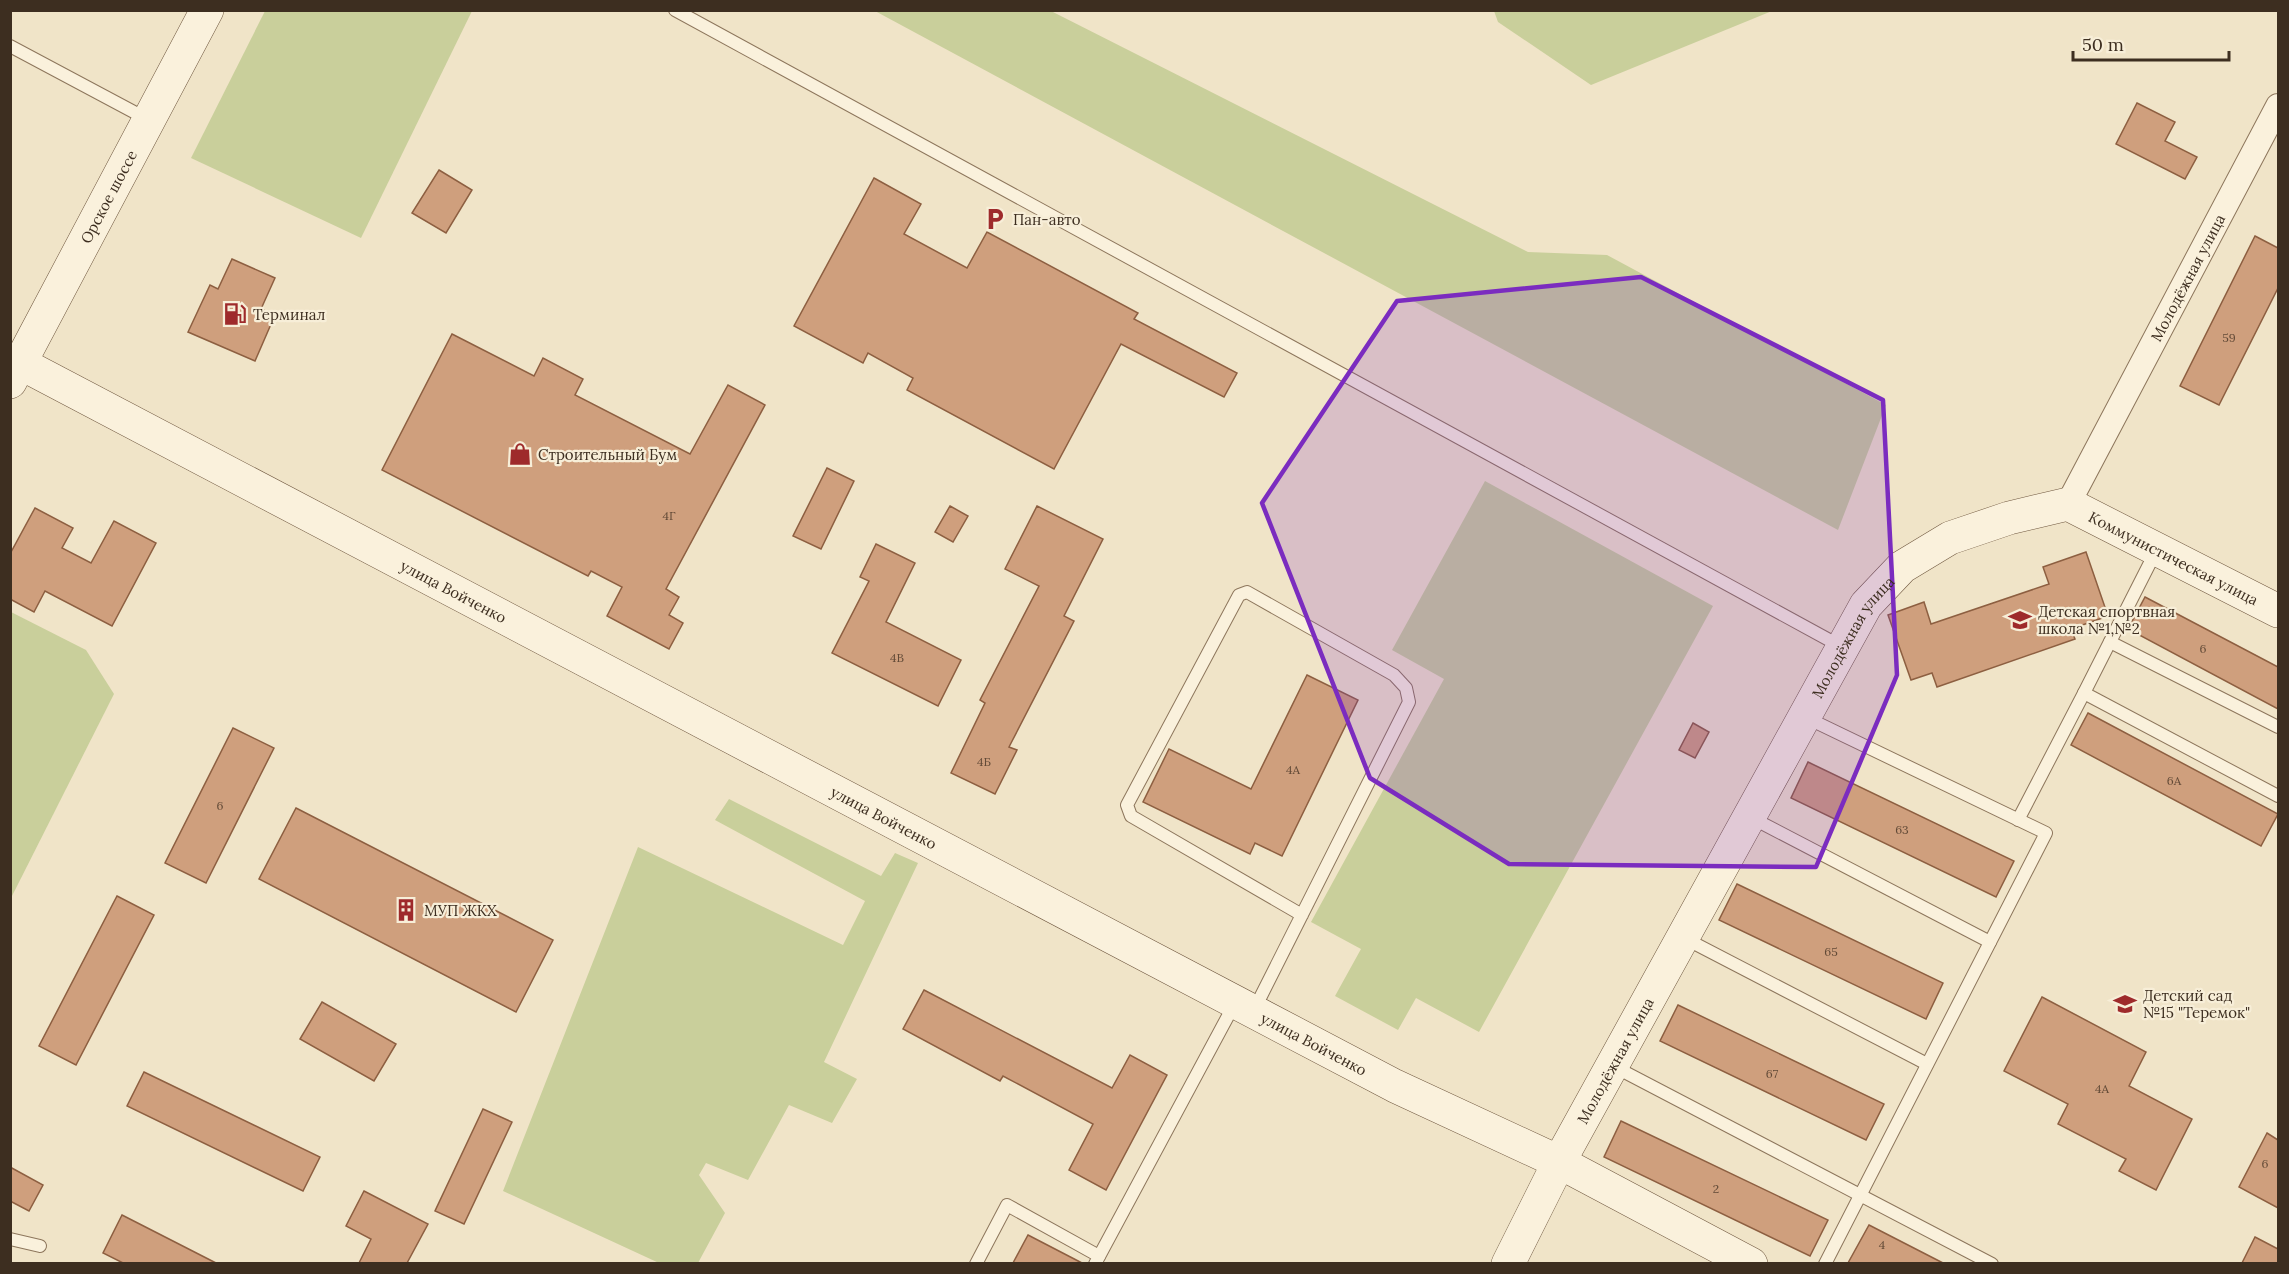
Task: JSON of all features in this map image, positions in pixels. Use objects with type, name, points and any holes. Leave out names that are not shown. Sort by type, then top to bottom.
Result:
[{"type":"main road","name":"Орское шоссе","points":[[15,372],[207,10]]},
{"type":"main road","name":"улица Войченко","points":[[15,372],[1245,1006],[1395,1086],[1559,1162],[1751,1263]]},
{"type":"main road","name":"Молодёжная улица","points":[[1508,1263],[1559,1162],[1866,605],[1902,567],[1950,538],[2009,518],[2068,504]]},
{"type":"main road","name":"Коммунистическая улица","points":[[2068,504],[2278,611]]},
{"type":"street","name":"Молодёжная улица","points":[[2068,504],[2278,106]]},
{"type":"lane","points":[[675,10],[1843,648]]},
{"type":"lane","points":[[10,46],[150,121]]},
{"type":"lane","points":[[2018,820],[2157,550]]},
{"type":"lane","points":[[976,1263],[1007,1205],[1097,1260],[1245,1006],[1302,915],[1409,702],[1406,688],[1394,675],[1246,592],[1239,595],[1127,805],[1131,816],[1302,915]]},
{"type":"lane","points":[[2110,642],[2278,727]]},
{"type":"lane","points":[[2084,693],[2278,796]]},
{"type":"lane","points":[[1804,717],[2046,833],[1825,1263]]},
{"type":"lane","points":[[1749,817],[1990,942]]},
{"type":"lane","points":[[1683,937],[1927,1064]]},
{"type":"lane","points":[[1612,1066],[1992,1263]]},
{"type":"lane","points":[[10,1239],[40,1246]]},
{"type":"highlighted area","points":[[1641,277],[1883,400],[1897,675],[1816,867],[1509,864],[1370,778],[1262,503],[1397,301]]},
{"type":"green space","points":[[265,11],[472,11],[361,238],[191,158]]},
{"type":"green space","points":[[875,11],[1051,11],[1528,252],[1607,255],[1886,405],[1838,530]]},
{"type":"green space","points":[[1494,11],[1772,11],[1591,85],[1498,22]]},
{"type":"green space","points":[[1485,481],[1713,606],[1479,1032],[1416,998],[1398,1030],[1335,996],[1361,949],[1311,922],[1444,679],[1392,650]]},
{"type":"green space","points":[[11,612],[86,650],[114,694],[11,898]]},
{"type":"green space","points":[[729,799],[881,876],[895,853],[918,863],[824,1062],[857,1079],[832,1123],[789,1105],[748,1180],[706,1163],[699,1175],[725,1213],[698,1263],[659,1263],[503,1191],[638,847],[843,945],[865,901],[715,820]]},
{"type":"building","points":[[2137,103],[2175,122],[2165,141],[2197,157],[2185,179],[2116,144]]},
{"type":"building","points":[[439,170],[472,190],[446,233],[412,213]]},
{"type":"building","points":[[874,178],[921,204],[904,234],[967,268],[987,232],[1138,313],[1134,319],[1237,373],[1224,397],[1121,344],[1054,469],[907,390],[913,378],[868,353],[863,363],[794,326]]},
{"type":"building","points":[[2255,236],[2278,248],[2278,288],[2219,405],[2180,386]]},
{"type":"building","points":[[232,259],[275,278],[261,309],[275,315],[255,361],[188,332],[210,285],[218,289]]},
{"type":"building","name":"Строительный Бум","points":[[452,334],[534,376],[543,358],[583,379],[575,395],[690,454],[728,385],[765,405],[666,589],[679,597],[669,615],[683,623],[669,649],[607,616],[622,587],[591,571],[588,576],[382,470]]},
{"type":"building","points":[[827,468],[854,481],[821,549],[793,536]]},
{"type":"building","points":[[950,506],[968,516],[953,542],[935,532]]},
{"type":"building","points":[[1037,506],[1103,539],[1064,616],[1074,621],[1009,747],[1017,750],[995,794],[951,773],[985,703],[980,700],[1039,586],[1005,569]]},
{"type":"building","points":[[35,508],[73,528],[62,548],[91,563],[114,521],[156,543],[112,626],[45,591],[34,612],[10,599],[10,554]]},
{"type":"building","points":[[876,544],[915,563],[886,622],[961,660],[938,706],[832,653],[869,581],[860,577]]},
{"type":"building","name":"Детская спортвная школа №1,№2","points":[[2086,552],[2108,616],[2071,629],[2075,639],[1937,687],[1932,673],[1911,680],[1888,615],[1924,602],[1931,624],[2049,584],[2043,567]]},
{"type":"building","points":[[2145,597],[2278,667],[2278,709],[2128,629]]},
{"type":"building","points":[[1307,675],[1358,700],[1282,856],[1255,843],[1250,854],[1143,802],[1169,749],[1251,789]]},
{"type":"building","points":[[2088,713],[2278,814],[2261,846],[2071,745]]},
{"type":"building","points":[[1693,723],[1709,732],[1695,758],[1679,750]]},
{"type":"building","points":[[233,728],[274,748],[206,883],[165,863]]},
{"type":"building","points":[[1808,762],[2014,861],[1996,897],[1791,798]]},
{"type":"building","name":"МУП ЖКХ","points":[[296,808],[553,940],[516,1012],[259,879]]},
{"type":"building","points":[[1737,884],[1943,983],[1926,1019],[1719,920]]},
{"type":"building","points":[[117,896],[154,915],[76,1065],[39,1046]]},
{"type":"building","points":[[924,990],[1112,1088],[1130,1055],[1167,1075],[1106,1190],[1069,1170],[1093,1124],[1003,1076],[1000,1081],[903,1029]]},
{"type":"building","points":[[2042,997],[2146,1052],[2129,1086],[2192,1119],[2156,1190],[2119,1171],[2126,1159],[2058,1124],[2068,1104],[2004,1071]]},
{"type":"building","points":[[322,1002],[396,1044],[374,1081],[300,1039]]},
{"type":"building","points":[[1678,1005],[1884,1104],[1866,1140],[1660,1041]]},
{"type":"building","points":[[144,1072],[320,1157],[303,1191],[127,1106]]},
{"type":"building","points":[[483,1109],[512,1122],[464,1224],[435,1211]]},
{"type":"building","points":[[1621,1121],[1828,1220],[1810,1256],[1604,1157]]},
{"type":"building","points":[[2267,1133],[2278,1140],[2278,1208],[2239,1187]]},
{"type":"building","points":[[10,1167],[43,1185],[29,1211],[10,1201]]},
{"type":"building","points":[[364,1191],[428,1224],[407,1263],[359,1263],[371,1239],[346,1226]]},
{"type":"building","points":[[122,1215],[216,1263],[123,1263],[103,1253]]},
{"type":"building","points":[[1869,1225],[1943,1263],[1848,1263]]},
{"type":"building","points":[[1028,1235],[1082,1263],[1013,1263]]},
{"type":"building","points":[[2255,1237],[2278,1249],[2278,1263],[2242,1263]]},
{"type":"place","name":"Пан-авто","points":[[995,219]]},
{"type":"place","name":"Терминал","points":[[235,314]]},
{"type":"place","name":"Строительный Бум","points":[[520,454]]},
{"type":"place","name":"Детская спортвная школа №1,№2","points":[[2020,620]]},
{"type":"place","name":"МУП ЖКХ","points":[[406,910]]},
{"type":"place","name":"Детский сад №15 \"Теремок\"","points":[[2125,1004]]}]
